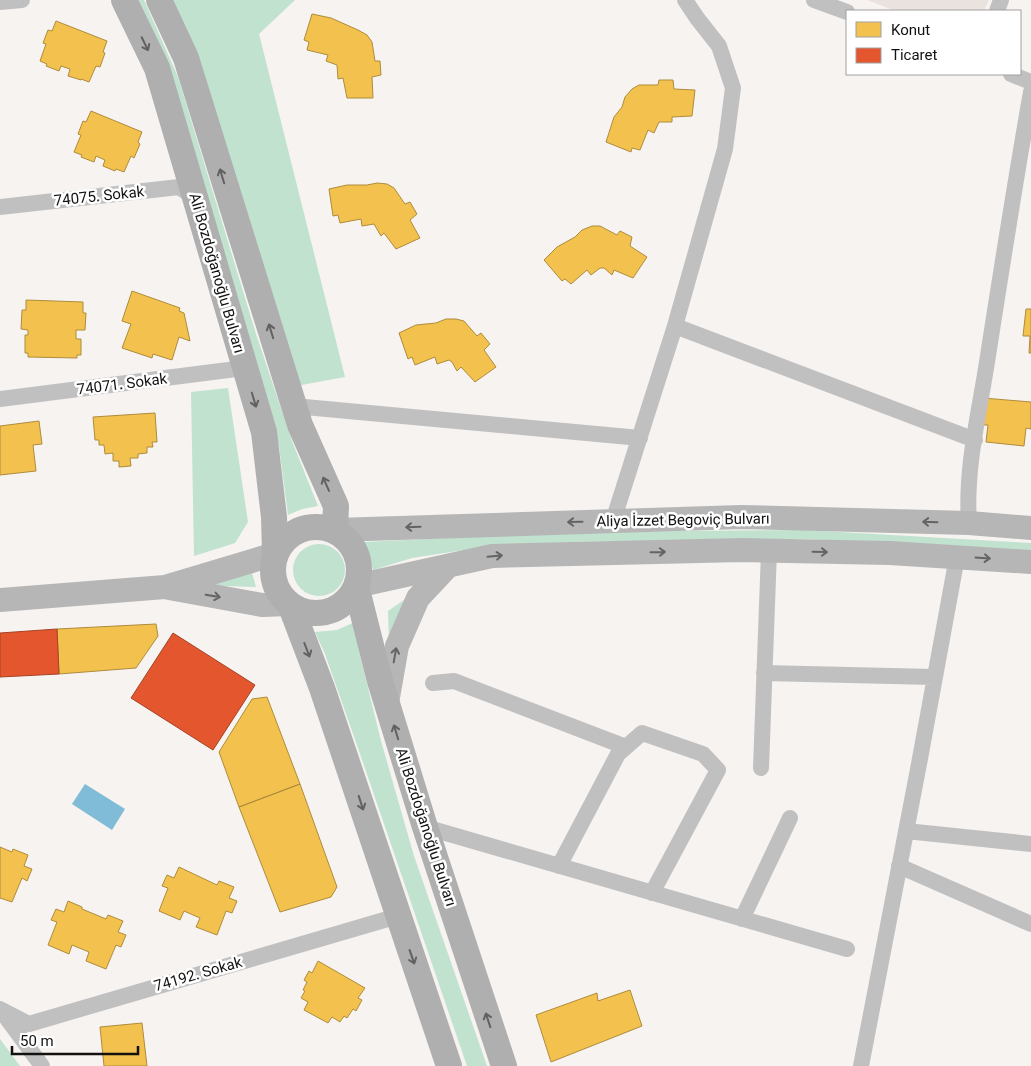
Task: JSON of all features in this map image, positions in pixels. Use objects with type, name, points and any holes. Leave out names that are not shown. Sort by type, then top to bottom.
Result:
[{"type":"main road","name":"Ali Bozdoğanoğlu Bulvarı","points":[[124,0],[157,68],[264,432],[274,517],[275,554]]},
{"type":"main road","points":[[159,0],[186,58],[300,425],[336,506],[335,530]]},
{"type":"main road","name":"Aliya İzzet Begoviç Bulvarı","points":[[335,530],[741,516],[969,523],[1031,528]]},
{"type":"main road","points":[[321,526],[335,530],[347,539],[356,552],[360,566],[353,594],[343,605],[330,612],[316,614],[302,611],[290,604],[280,594],[274,581],[272,568],[275,554],[283,542],[293,533],[306,528],[321,526]]},
{"type":"main road","name":"Aliya İzzet Begoviç Bulvarı","points":[[356,586],[492,556],[769,551],[957,557],[1031,562]]},
{"type":"main road","points":[[0,600],[165,587],[275,554]]},
{"type":"main road","points":[[387,703],[397,646],[418,598],[448,566]]},
{"type":"main road","name":"Ali Bozdoğanoğlu Bulvarı","points":[[356,586],[387,703],[425,827],[504,1066]]},
{"type":"main road","points":[[165,587],[262,605],[290,604]]},
{"type":"main road","points":[[290,604],[322,688],[449,1066]]},
{"type":"street","points":[[0,2],[22,0]]},
{"type":"street","points":[[613,521],[675,326],[725,149],[733,88],[719,46],[685,0]]},
{"type":"street","points":[[814,0],[846,12]]},
{"type":"street","points":[[1014,75],[1031,82]]},
{"type":"street","points":[[969,523],[968,493],[975,440],[1014,186],[1031,92]]},
{"type":"street","name":"74075. Sokak","points":[[0,207],[179,187],[194,197]]},
{"type":"street","points":[[675,326],[975,440]]},
{"type":"street","name":"74071. Sokak","points":[[0,399],[244,368]]},
{"type":"street","points":[[294,406],[640,438]]},
{"type":"street","points":[[761,768],[769,551]]},
{"type":"street","points":[[860,1066],[957,557]]},
{"type":"street","points":[[764,674],[934,677]]},
{"type":"street","points":[[433,683],[454,681],[626,747]]},
{"type":"street","points":[[559,866],[618,754],[642,733],[704,754],[718,770],[652,893]]},
{"type":"street","points":[[742,919],[790,818]]},
{"type":"street","points":[[425,827],[847,949]]},
{"type":"street","points":[[906,831],[1031,844]]},
{"type":"street","points":[[899,866],[1031,924]]},
{"type":"street","name":"74192. Sokak","points":[[0,1009],[29,1024],[398,916]]},
{"type":"street","points":[[0,1009],[42,1066]]},
{"type":"shaded area","points":[[867,0],[989,0],[984,10],[893,10]]},
{"type":"green space","points":[[135,0],[144,0],[178,77],[256,334],[292,441],[318,506],[302,509],[288,515],[279,446],[193,152]]},
{"type":"green space","points":[[173,0],[295,0],[259,34],[345,377],[296,386]]},
{"type":"green space","points":[[228,388],[248,522],[235,543],[194,556],[191,392]]},
{"type":"green space","points":[[805,530],[1031,543],[1031,551],[805,539],[570,542],[484,547],[412,558],[373,570],[363,542],[571,532]]},
{"type":"green space","points":[[319,544],[329,546],[337,552],[343,560],[345,570],[343,580],[337,588],[329,594],[319,596],[309,594],[301,588],[295,580],[293,570],[295,560],[301,552],[309,546]]},
{"type":"green space","points":[[251,569],[256,587],[187,585]]},
{"type":"green space","points":[[410,596],[389,641],[388,611]]},
{"type":"green space","points":[[355,622],[359,651],[381,741],[414,856],[487,1066],[467,1066],[359,751],[325,654],[315,632],[337,630]]},
{"type":"green space","points":[[0,1039],[20,1066],[0,1066]]},
{"type":"water","points":[[85,784],[125,809],[112,830],[72,804]]},
{"type":"building: Konut","points":[[312,14],[331,18],[367,35],[372,42],[375,61],[380,61],[381,75],[372,77],[373,98],[347,98],[343,78],[338,79],[337,65],[326,61],[328,55],[307,50],[309,42],[304,40]]},
{"type":"building: Konut","points":[[56,21],[107,41],[100,67],[96,66],[89,82],[68,76],[70,69],[61,66],[59,71],[46,66],[47,64],[40,61],[46,44],[43,43],[48,30],[52,31]]},
{"type":"building: Konut","points":[[659,80],[673,80],[674,89],[695,90],[692,116],[672,117],[672,122],[659,122],[654,133],[648,130],[640,150],[632,148],[631,152],[606,142],[614,117],[622,107],[625,97],[632,89],[639,85],[658,85]]},
{"type":"building: Konut","points":[[91,111],[142,132],[138,142],[140,144],[134,158],[131,156],[124,172],[116,169],[115,171],[103,166],[105,160],[96,156],[94,162],[74,152],[81,135],[78,134],[83,121],[86,122]]},
{"type":"building: Konut","points":[[387,184],[394,188],[405,204],[410,202],[417,214],[410,220],[420,238],[396,249],[384,233],[381,236],[374,224],[362,226],[361,219],[340,223],[338,215],[333,216],[329,189],[347,185]]},
{"type":"building: Konut","points":[[592,226],[600,226],[617,235],[620,231],[632,237],[630,246],[647,257],[633,278],[614,270],[612,275],[604,268],[600,268],[591,275],[587,270],[571,284],[565,279],[562,281],[544,260],[557,247],[575,237],[582,230]]},
{"type":"building: Konut","points":[[132,291],[180,308],[179,311],[184,313],[190,341],[179,337],[172,360],[153,354],[152,358],[122,348],[131,324],[122,321]]},
{"type":"building: Konut","points":[[26,300],[83,302],[83,313],[86,313],[85,330],[76,330],[76,339],[81,339],[81,355],[77,355],[77,358],[28,357],[28,353],[25,353],[25,335],[28,335],[28,330],[21,329],[22,310],[26,310]]},
{"type":"building: Konut","points":[[1026,309],[1031,309],[1031,353],[1029,353],[1030,336],[1023,336]]},
{"type":"building: Konut","points":[[446,319],[464,321],[477,336],[481,333],[490,344],[484,350],[496,367],[475,382],[461,367],[457,371],[449,360],[437,364],[435,357],[415,365],[412,357],[408,359],[399,333],[416,325],[436,323]]},
{"type":"building: Konut","points":[[983,398],[1031,402],[1031,429],[1026,428],[1024,446],[986,442],[988,425],[981,425]]},
{"type":"building: Konut","points":[[155,413],[157,442],[152,442],[153,447],[147,447],[147,453],[138,454],[138,458],[130,458],[131,466],[119,467],[119,461],[113,461],[113,453],[105,454],[104,445],[99,445],[99,440],[95,440],[93,417]]},
{"type":"building: Konut","points":[[39,421],[42,444],[33,445],[36,471],[0,475],[0,426]]},
{"type":"building: Konut","points":[[156,624],[158,636],[136,668],[59,674],[57,629]]},
{"type":"building: Konut","points":[[267,697],[300,784],[239,807],[219,752],[252,699]]},
{"type":"building: Konut","points":[[300,784],[337,887],[331,897],[280,912],[239,807]]},
{"type":"building: Konut","points":[[0,847],[12,852],[13,849],[28,855],[24,866],[32,869],[27,881],[22,878],[12,902],[0,898]]},
{"type":"building: Konut","points":[[179,867],[217,885],[219,881],[234,887],[229,898],[237,901],[232,913],[226,911],[217,935],[196,927],[200,918],[184,911],[180,920],[159,911],[168,888],[162,886],[167,875],[174,878]]},
{"type":"building: Konut","points":[[68,901],[106,919],[108,915],[123,921],[118,932],[126,935],[121,947],[116,945],[106,969],[86,961],[89,952],[72,945],[69,954],[48,945],[57,922],[51,920],[56,909],[64,912]]},
{"type":"building: Konut","points":[[318,961],[365,988],[358,998],[362,1000],[356,1011],[353,1009],[347,1018],[344,1016],[340,1022],[332,1017],[328,1023],[304,1010],[308,1002],[301,998],[307,982],[304,980],[309,971],[312,973]]},
{"type":"building: Konut","points":[[630,990],[642,1026],[551,1062],[536,1015],[597,993],[598,1001]]},
{"type":"building: Konut","points":[[142,1023],[147,1066],[104,1066],[100,1027]]},
{"type":"building: Ticaret","points":[[57,629],[59,674],[0,677],[0,633]]},
{"type":"building: Ticaret","points":[[173,633],[255,685],[213,750],[131,698]]}]
